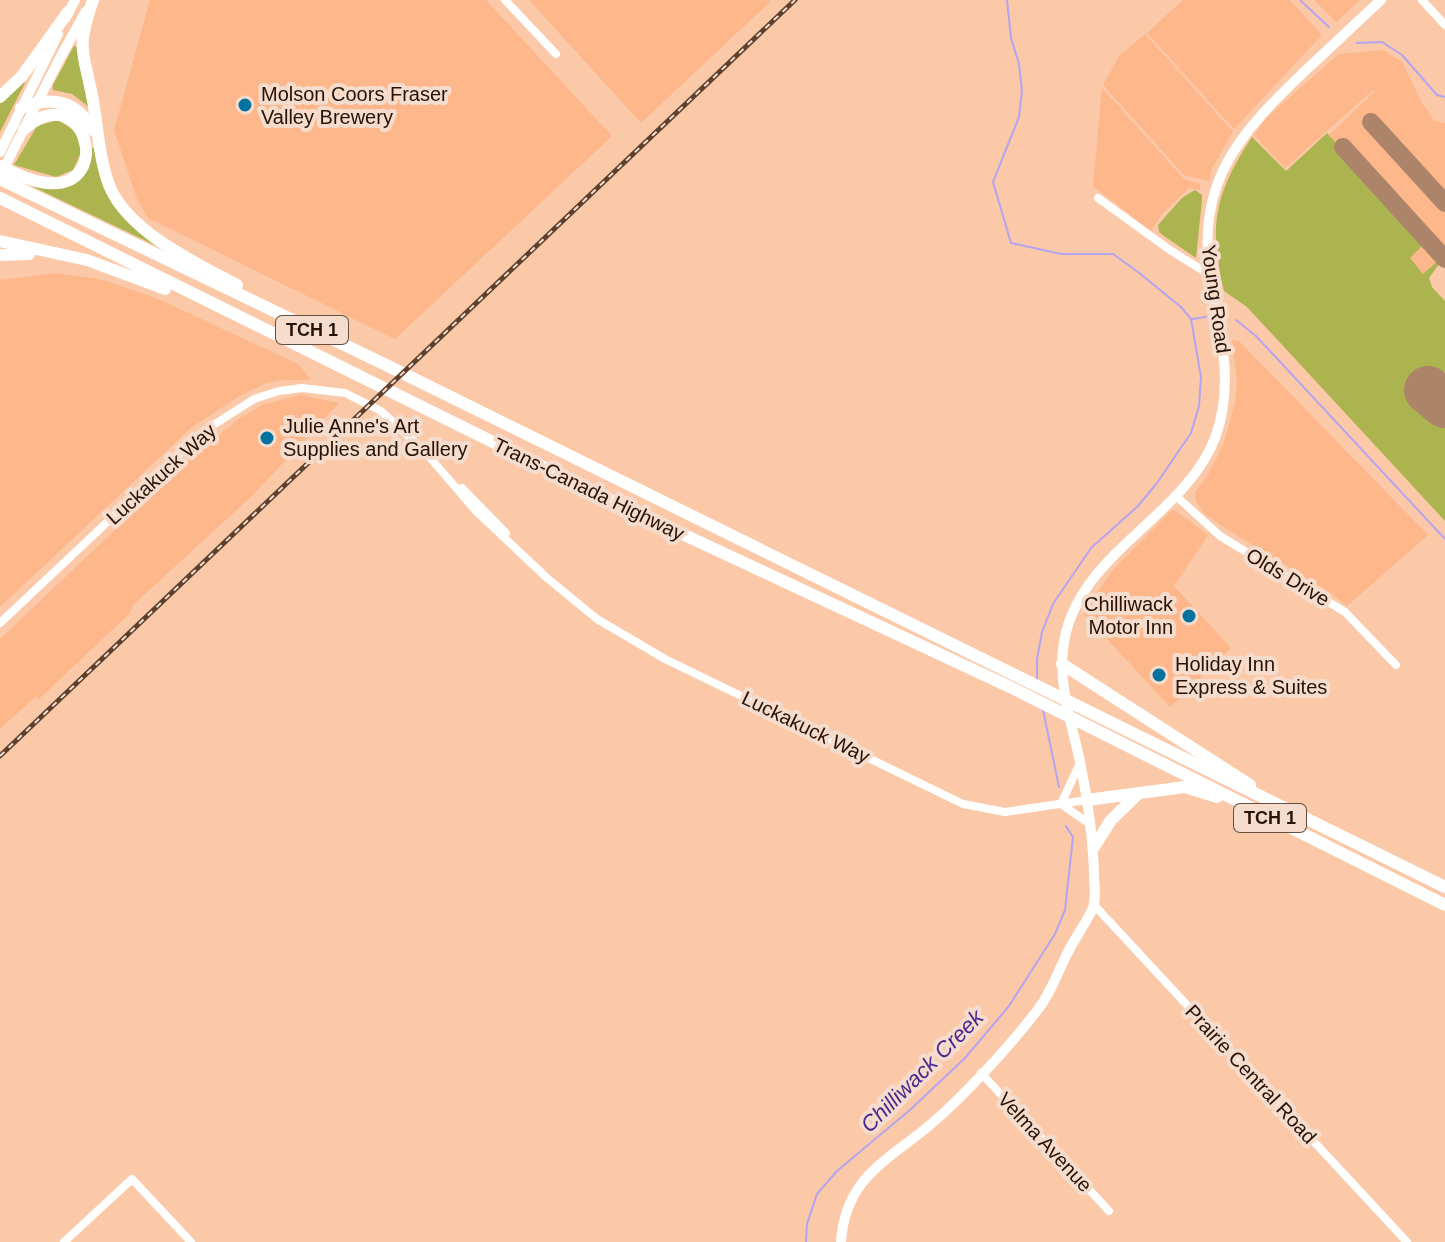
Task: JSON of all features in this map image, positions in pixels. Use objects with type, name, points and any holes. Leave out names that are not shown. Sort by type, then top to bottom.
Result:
[{"type":"highway","points":[[93,0],[81,37],[81,55],[110,189],[127,213],[139,225],[223,277],[384,364]]},
{"type":"highway","points":[[0,97],[22,76],[68,12]]},
{"type":"highway","points":[[21,108],[39,101],[74,107],[88,120],[98,137]]},
{"type":"highway","points":[[3,159],[27,179],[47,183],[67,181],[83,166],[87,144],[75,122],[59,115],[50,115],[33,121],[24,129]]},
{"type":"highway","name":"Trans-Canada Highway","points":[[0,178],[1347,839]]},
{"type":"highway","name":"Trans-Canada Highway","points":[[0,198],[614,502],[1010,687],[1340,853]]},
{"type":"highway","points":[[0,241],[87,260],[140,278],[285,339]]},
{"type":"highway","points":[[0,255],[54,254]]},
{"type":"highway","points":[[1062,664],[1260,791],[1347,839]]},
{"type":"highway","points":[[1087,800],[1185,787],[1215,796],[1340,853]]},
{"type":"highway","points":[[1094,847],[1111,820],[1138,794]]},
{"type":"highway","name":"TCH 1","points":[[1347,839],[1445,887]]},
{"type":"highway","name":"TCH 1","points":[[1340,853],[1445,905]]},
{"type":"main road","points":[[0,178],[3,159],[21,108],[75,0]]},
{"type":"main road","points":[[3,159],[24,129],[93,0]]},
{"type":"main road","name":"Young Road","points":[[1095,906],[1091,825],[1062,664],[1068,626],[1083,594],[1104,565],[1175,495],[1196,470],[1214,439],[1224,400],[1226,373],[1210,275],[1207,234],[1216,187],[1234,150],[1267,107],[1381,0]]},
{"type":"main road","points":[[841,1242],[848,1208],[857,1188],[888,1156],[930,1125],[1038,1011],[1095,906]]},
{"type":"street","points":[[505,0],[556,54]]},
{"type":"street","points":[[1422,0],[1445,25]]},
{"type":"street","points":[[1098,198],[1210,275]]},
{"type":"street","name":"Luckakuck Way","points":[[0,623],[204,431],[254,399],[279,391],[302,388],[345,393],[381,411],[426,453],[476,511],[547,578],[597,619],[665,659],[963,804],[1005,812],[1087,800]]},
{"type":"street","name":"Olds Drive","points":[[1175,495],[1220,536],[1345,612],[1396,665]]},
{"type":"street","points":[[1080,763],[1061,804],[1091,825]]},
{"type":"street","name":"Prairie Central Road","points":[[1095,906],[1407,1242]]},
{"type":"street","name":"Velma Avenue","points":[[981,1073],[1109,1211]]},
{"type":"street","points":[[64,1242],[132,1179],[191,1242]]},
{"type":"shaded area","points":[[150,0],[486,0],[612,136],[395,339],[148,218],[137,199],[114,130]]},
{"type":"shaded area","points":[[529,0],[770,0],[771,1],[641,123]]},
{"type":"shaded area","points":[[1183,0],[1290,0],[1322,35],[1234,129],[1147,33]]},
{"type":"shaded area","points":[[1314,0],[1360,0],[1336,22]]},
{"type":"shaded area","points":[[1145,34],[1233,132],[1212,168],[1209,181],[1184,175],[1103,85],[1120,55]]},
{"type":"shaded area","points":[[1383,50],[1402,62],[1434,121],[1445,123],[1445,263],[1440,259],[1424,275],[1409,258],[1426,242],[1329,135],[1373,90],[1285,168],[1254,135],[1267,117],[1339,54]]},
{"type":"shaded area","points":[[1102,88],[1184,179],[1200,184],[1200,190],[1189,188],[1162,214],[1151,231],[1093,186]]},
{"type":"shaded area","points":[[56,273],[103,280],[156,298],[298,364],[311,380],[266,383],[238,397],[191,428],[0,607],[0,280]]},
{"type":"shaded area","points":[[1232,340],[1239,341],[1428,535],[1347,606],[1222,526],[1205,514],[1196,502],[1195,492],[1208,475],[1224,443],[1235,402],[1237,381]]},
{"type":"shaded area","points":[[300,395],[339,403],[254,494],[133,605],[130,613],[39,699],[36,696],[0,729],[0,639],[192,457],[236,421],[262,405]]},
{"type":"shaded area","points":[[1173,509],[1208,535],[1174,586],[1231,648],[1170,707],[1083,613],[1112,571]]},
{"type":"green space","points":[[74,46],[77,47],[90,108],[72,94],[53,90]]},
{"type":"green space","points":[[21,81],[25,83],[0,132],[0,101]]},
{"type":"green space","points":[[58,120],[76,132],[81,152],[73,170],[56,177],[14,165],[37,126]]},
{"type":"green space","points":[[1327,133],[1426,242],[1410,258],[1423,274],[1442,260],[1429,278],[1432,287],[1445,301],[1445,371],[1420,397],[1445,418],[1445,521],[1247,307],[1224,291],[1216,247],[1218,211],[1230,176],[1252,137],[1286,171]]},
{"type":"green space","points":[[92,148],[102,176],[165,250],[19,180],[37,185],[86,169]]},
{"type":"green space","points":[[1195,190],[1202,195],[1196,258],[1159,232],[1158,225],[1182,198]]},
{"type":"waterway","name":"Chilliwack Creek","points":[[1007,0],[1022,91],[1019,117],[993,182],[1011,243],[1061,254],[1113,254],[1181,307],[1191,319],[1201,377],[1199,406],[1191,433],[1138,506],[1091,548],[1053,604],[1042,632],[1037,680]]},
{"type":"waterway","points":[[1300,0],[1329,27]]},
{"type":"waterway","points":[[1357,43],[1382,42],[1402,55],[1437,95],[1445,97]]},
{"type":"waterway","points":[[1192,319],[1206,317]]},
{"type":"waterway","points":[[1236,320],[1256,336],[1445,539]]},
{"type":"waterway","name":"Chilliwack Creek","points":[[1043,710],[1059,787]]},
{"type":"waterway","name":"Chilliwack Creek","points":[[806,1242],[807,1224],[817,1194],[837,1171],[911,1109],[965,1058],[1009,1006],[1055,934],[1065,910],[1073,837],[1066,826]]},
{"type":"taxiway","points":[[1371,122],[1445,203]]},
{"type":"taxiway","points":[[1343,147],[1445,259]]},
{"type":"runway","points":[[1428,390],[1445,404]]},
{"type":"railway","points":[[0,756],[795,0]]},
{"type":"place","name":"Molson Coors Fraser Valley Brewery","points":[[245,105]]},
{"type":"place","name":"Julie Anne's Art Supplies and Gallery","points":[[267,438]]},
{"type":"place","name":"Chilliwack Motor Inn","points":[[1189,616]]},
{"type":"place","name":"Holiday Inn Express & Suites","points":[[1159,675]]}]
